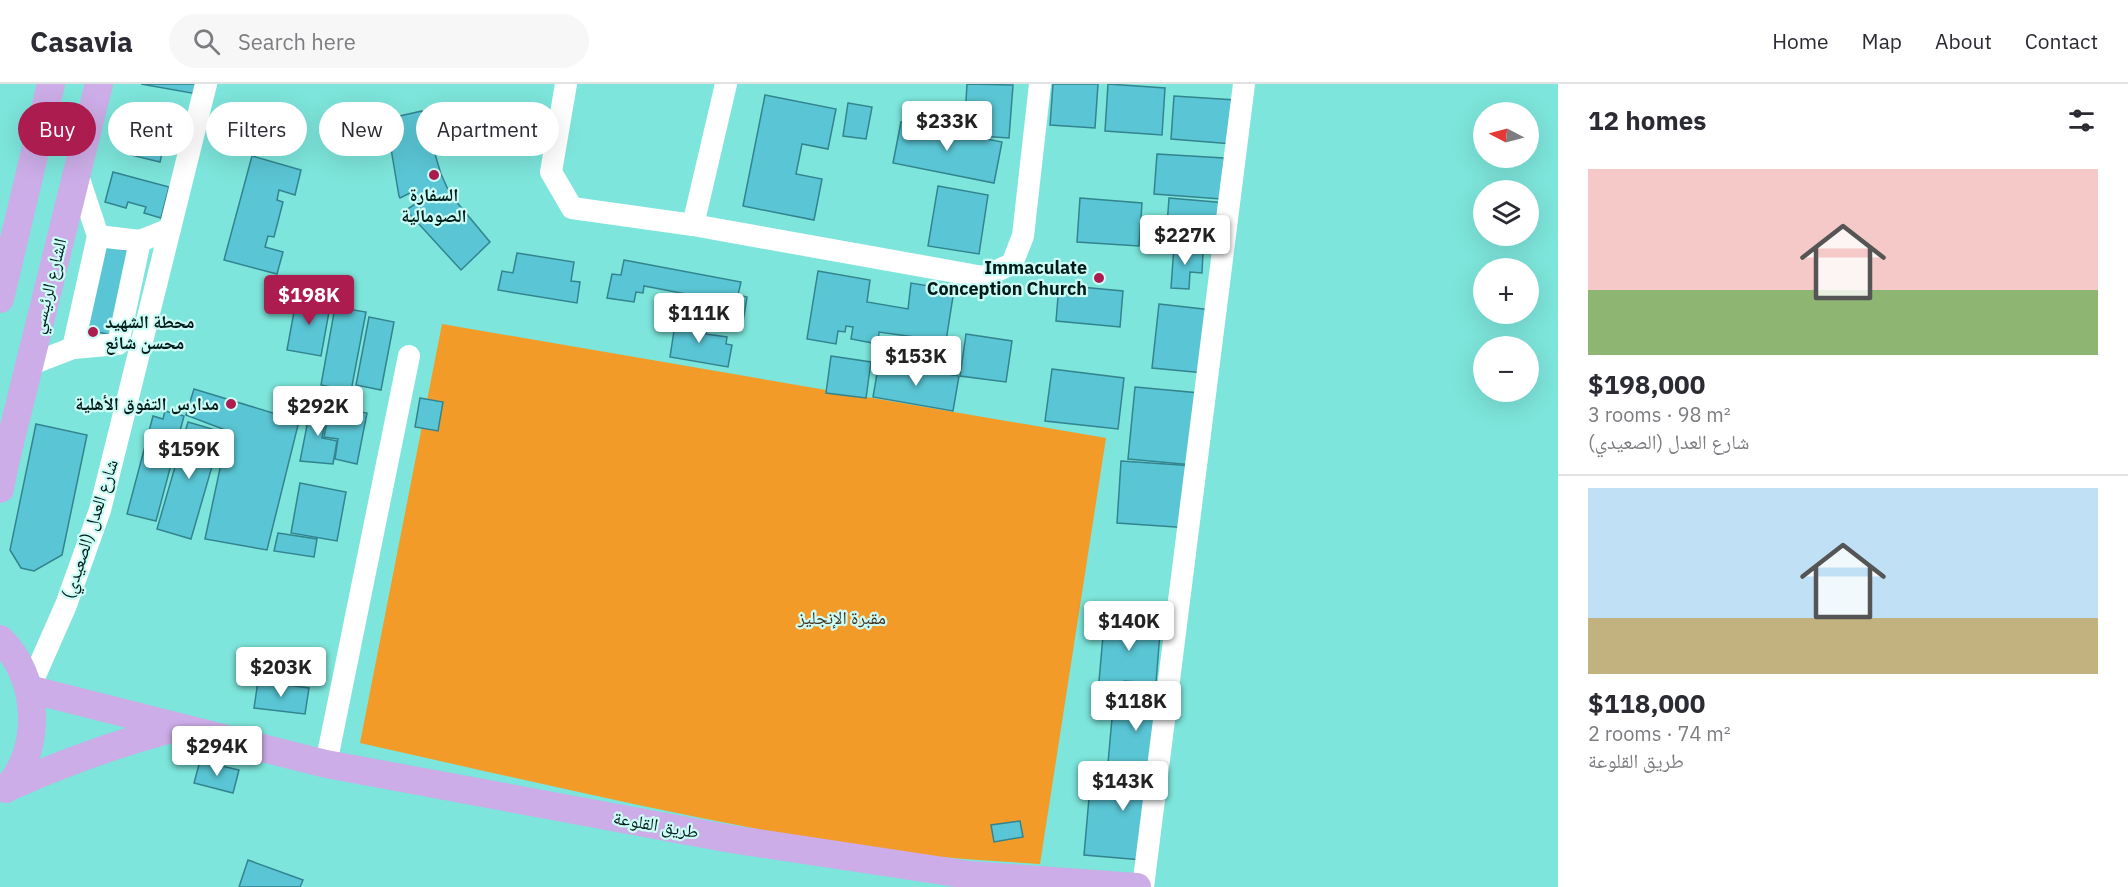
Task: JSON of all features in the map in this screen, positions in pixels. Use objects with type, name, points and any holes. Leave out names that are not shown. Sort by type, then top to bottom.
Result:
[{"type":"main road","points":[[0,299],[51,84]]},
{"type":"main road","name":"الشارع الرئيسي","points":[[0,489],[99,84]]},
{"type":"main road","points":[[0,639],[21,667],[29,690],[32,723],[25,757],[4,791]]},
{"type":"main road","name":"طريق القلوعة","points":[[29,690],[326,764],[731,839],[970,875],[1137,887]]},
{"type":"main road","points":[[4,791],[59,765],[124,742],[180,728]]},
{"type":"street","name":"شارع العدل (الصعيدي)","points":[[29,690],[66,605],[100,510],[206,84]]},
{"type":"street","points":[[566,84],[551,172],[572,208],[693,225],[983,277],[1012,264],[1023,236],[1040,84]]},
{"type":"street","points":[[693,225],[726,84]]},
{"type":"street","points":[[1143,887],[1244,84]]},
{"type":"street","points":[[73,348],[98,236],[77,173]]},
{"type":"street","points":[[98,236],[140,241],[170,229]]},
{"type":"street","points":[[29,365],[73,348],[118,344],[140,241]]},
{"type":"street","points":[[326,764],[409,356]]},
{"type":"green space","name":"مقبرة الإنجليز","points":[[442,324],[1106,438],[1040,864],[904,853],[734,825],[360,743]]},
{"type":"building","points":[[141,84],[199,84],[197,94]]},
{"type":"building","points":[[967,84],[1013,85],[1009,138],[964,135]]},
{"type":"building","points":[[1053,84],[1098,84],[1095,128],[1050,125]]},
{"type":"building","points":[[1108,84],[1165,88],[1162,135],[1105,131]]},
{"type":"building","points":[[765,95],[836,109],[828,149],[802,144],[796,174],[822,179],[814,220],[743,206]]},
{"type":"building","points":[[1174,96],[1236,100],[1233,144],[1171,139]]},
{"type":"building","points":[[848,103],[872,107],[866,139],[843,136]]},
{"type":"building","points":[[416,112],[416,156],[436,156],[450,194],[490,242],[461,270],[406,210],[417,203],[412,192],[400,198],[399,196],[392,156],[404,156],[404,115]]},
{"type":"building","points":[[901,122],[1002,142],[994,183],[893,163]]},
{"type":"building","points":[[1157,154],[1224,158],[1221,199],[1154,194]]},
{"type":"building","points":[[135,156],[161,156],[160,162]]},
{"type":"building","points":[[252,156],[301,170],[295,195],[279,190],[277,200],[283,202],[274,237],[268,236],[265,247],[283,252],[277,274],[224,260]]},
{"type":"building","points":[[113,172],[169,187],[161,218],[144,213],[146,207],[128,202],[126,208],[105,202]]},
{"type":"building","points":[[938,186],[988,195],[979,254],[928,246]]},
{"type":"building","points":[[1080,198],[1142,203],[1139,246],[1077,242]]},
{"type":"building","points":[[1169,198],[1227,203],[1224,243],[1166,239]]},
{"type":"building","points":[[103,245],[129,251],[111,335],[85,329]]},
{"type":"building","points":[[1174,246],[1191,247],[1190,252],[1203,252],[1202,273],[1190,272],[1189,289],[1171,288]]},
{"type":"building","points":[[517,253],[574,262],[571,281],[580,282],[577,303],[498,290],[502,271],[513,273]]},
{"type":"building","points":[[624,260],[741,282],[738,295],[747,297],[743,322],[727,320],[728,309],[712,306],[713,299],[644,286],[643,293],[636,292],[634,302],[607,298],[612,274],[621,275]]},
{"type":"building","points":[[818,271],[870,280],[867,302],[908,309],[911,283],[954,290],[943,360],[916,356],[918,345],[913,345],[914,337],[879,332],[878,344],[851,339],[853,327],[846,326],[845,332],[838,331],[836,344],[807,339]]},
{"type":"building","points":[[1059,285],[1123,291],[1120,327],[1056,321]]},
{"type":"building","points":[[297,295],[331,301],[321,356],[287,350]]},
{"type":"building","points":[[1159,304],[1221,311],[1215,374],[1152,368]]},
{"type":"building","points":[[335,307],[366,312],[351,391],[321,385]]},
{"type":"building","points":[[369,317],[394,322],[381,390],[356,385]]},
{"type":"building","points":[[676,318],[708,323],[706,334],[727,337],[726,344],[732,345],[728,367],[670,357]]},
{"type":"building","points":[[966,334],[1012,341],[1006,382],[960,376]]},
{"type":"building","points":[[831,356],[871,362],[866,398],[826,393]]},
{"type":"building","points":[[879,362],[959,376],[953,411],[873,397]]},
{"type":"building","points":[[1052,369],[1124,378],[1118,429],[1045,421]]},
{"type":"building","points":[[1135,387],[1200,393],[1193,465],[1128,459]]},
{"type":"building","points":[[194,389],[299,421],[267,550],[205,539],[228,431],[186,415]]},
{"type":"building","points":[[420,398],[443,402],[438,431],[415,427]]},
{"type":"building","points":[[312,400],[329,403],[322,438],[337,441],[333,464],[300,461]]},
{"type":"building","points":[[330,406],[367,413],[357,464],[335,459],[338,439],[324,437]]},
{"type":"building","points":[[165,411],[184,416],[156,521],[127,514],[153,416],[163,419]]},
{"type":"building","points":[[188,422],[222,432],[191,539],[157,529]]},
{"type":"building","points":[[36,424],[87,435],[62,555],[34,571],[21,568],[10,550]]},
{"type":"building","points":[[1121,461],[1195,466],[1190,528],[1117,523]]},
{"type":"building","points":[[300,483],[346,492],[337,541],[291,533]]},
{"type":"building","points":[[278,533],[317,539],[314,557],[274,551]]},
{"type":"building","points":[[1105,614],[1161,619],[1156,683],[1124,681],[1123,694],[1098,692]]},
{"type":"building","points":[[258,681],[309,688],[305,714],[254,708]]},
{"type":"building","points":[[1114,696],[1164,700],[1158,768],[1108,763]]},
{"type":"building","points":[[200,761],[239,770],[233,793],[194,783]]},
{"type":"building","points":[[1092,764],[1162,770],[1154,861],[1084,855]]},
{"type":"building","points":[[1020,821],[1023,837],[994,842],[991,825]]},
{"type":"building","points":[[248,860],[303,880],[300,887],[239,887]]},
{"type":"place","name":"السفارة الصومالية","points":[[434,175]]},
{"type":"place","name":"Immaculate Conception Church","points":[[1099,278]]},
{"type":"place","name":"محطة الشهيد محسن شائع","points":[[93,332]]},
{"type":"place","name":"مدارس التفوق الأهلية","points":[[231,404]]}]
